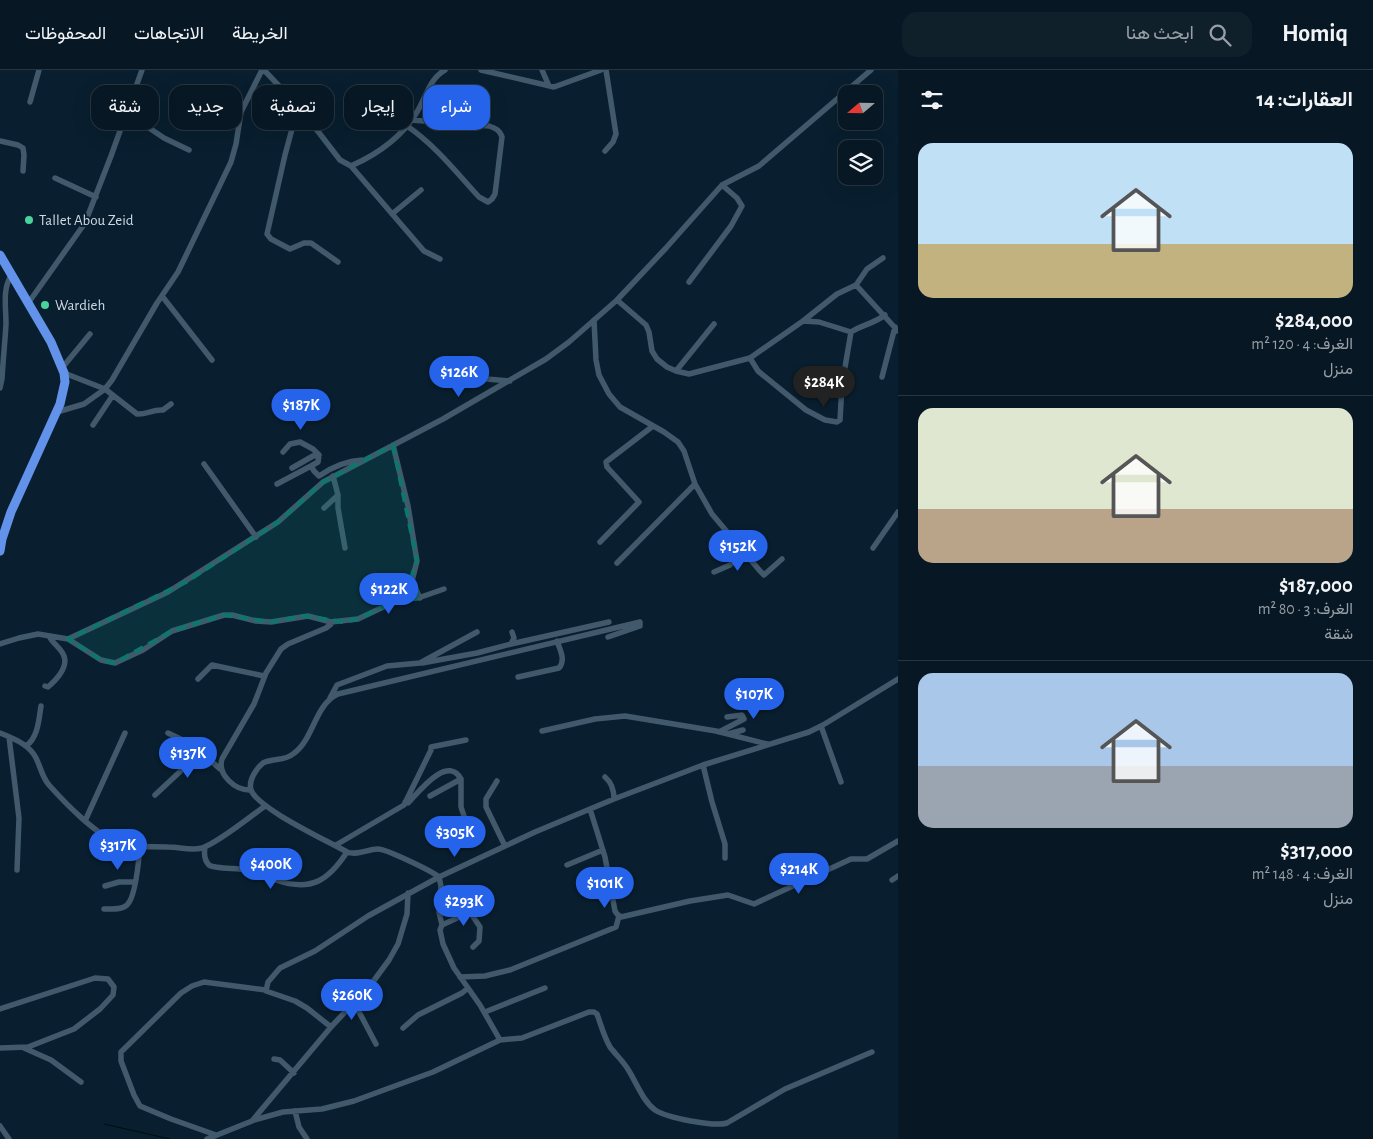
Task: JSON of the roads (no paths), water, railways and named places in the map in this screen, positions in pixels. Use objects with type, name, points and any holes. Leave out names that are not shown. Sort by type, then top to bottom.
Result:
[{"type":"highway","points":[[0,255],[51,342],[63,370],[64,391],[57,412],[11,512],[0,551]]},
{"type":"street","points":[[30,102],[39,70]]},
{"type":"street","points":[[137,85],[142,70]]},
{"type":"street","points":[[57,412],[84,404],[105,389],[178,272],[231,162],[241,112],[263,70],[278,85]]},
{"type":"street","points":[[413,116],[434,79],[446,70]]},
{"type":"street","points":[[481,70],[549,86],[559,85],[600,70]]},
{"type":"street","points":[[542,70],[549,86]]},
{"type":"street","points":[[605,152],[613,142],[616,134],[606,70]]},
{"type":"street","points":[[68,639],[168,592],[285,517],[323,482],[443,419],[546,359],[617,300],[722,185],[759,166],[871,70]]},
{"type":"street","points":[[413,120],[489,126],[500,132],[502,137],[495,194],[492,200],[488,202],[479,197],[438,152],[413,130]]},
{"type":"street","points":[[29,302],[81,231],[96,197],[121,130]]},
{"type":"street","points":[[152,130],[189,150]]},
{"type":"street","points":[[292,130],[267,234],[271,239],[290,249],[304,243],[312,243],[338,262]]},
{"type":"street","points":[[317,130],[340,160],[351,166],[424,251],[440,259]]},
{"type":"street","points":[[351,166],[389,144],[403,130]]},
{"type":"street","points":[[0,141],[23,148],[23,172]]},
{"type":"street","points":[[55,178],[96,197]]},
{"type":"street","points":[[689,282],[730,226],[742,206],[737,198],[722,185]]},
{"type":"street","points":[[392,214],[421,190]]},
{"type":"street","points":[[617,300],[646,325],[652,351],[657,359],[667,367],[689,374],[750,358],[803,322],[837,294],[856,285],[867,269],[883,258]]},
{"type":"street","points":[[0,388],[6,323],[5,293],[12,274]]},
{"type":"street","points":[[856,285],[896,329],[882,377]]},
{"type":"street","points":[[162,296],[212,360]]},
{"type":"street","points":[[750,358],[758,371],[806,410],[825,420],[837,422],[840,420],[842,385],[851,332],[864,324],[876,322],[885,315]]},
{"type":"street","points":[[594,320],[596,360],[599,375],[609,394],[620,407],[678,442],[684,451],[695,484],[712,514],[764,575],[782,559]]},
{"type":"street","points":[[803,322],[819,322],[851,332]]},
{"type":"street","points":[[676,371],[714,324]]},
{"type":"street","points":[[90,334],[63,370],[105,389],[137,414],[163,410],[171,404]]},
{"type":"street","points":[[451,376],[510,380]]},
{"type":"street","points":[[92,425],[113,395]]},
{"type":"street","points":[[600,542],[639,502],[608,467],[606,462],[653,426]]},
{"type":"street","points":[[284,452],[290,444],[300,442],[313,449],[319,455]]},
{"type":"street","points":[[393,445],[408,506],[418,561],[412,581],[420,598]]},
{"type":"street","points":[[277,484],[318,462],[319,455]]},
{"type":"street","points":[[292,468],[313,456],[319,455]]},
{"type":"street","points":[[311,466],[319,476],[335,466],[352,460],[364,460]]},
{"type":"street","points":[[204,464],[256,537]]},
{"type":"street","points":[[333,476],[338,494],[338,508],[345,548]]},
{"type":"street","points":[[617,563],[695,484]]},
{"type":"street","points":[[324,508],[338,494]]},
{"type":"street","points":[[873,548],[898,512]]},
{"type":"street","points":[[714,572],[730,565],[743,551]]},
{"type":"street","points":[[0,644],[30,635],[43,634],[68,639],[101,660],[115,663],[138,652],[172,631],[224,615],[271,622],[308,616],[331,622],[358,620],[396,601],[420,598],[444,590]]},
{"type":"street","points":[[221,770],[222,759],[254,704],[264,676],[273,660],[283,647],[330,626],[331,622]]},
{"type":"street","points":[[251,790],[252,780],[259,766],[265,761],[287,758],[295,753],[337,685],[387,666],[454,658],[609,622]]},
{"type":"street","points":[[329,700],[347,691],[640,622],[640,626],[608,637]]},
{"type":"street","points":[[420,663],[476,632]]},
{"type":"street","points":[[512,632],[514,638],[512,644]]},
{"type":"street","points":[[45,686],[48,687],[54,682],[64,665],[64,656],[52,643],[49,636]]},
{"type":"street","points":[[518,677],[562,666],[562,654],[557,641]]},
{"type":"street","points":[[198,679],[212,665],[264,676]]},
{"type":"street","points":[[266,990],[268,982],[280,968],[322,947],[368,916],[439,877],[614,798],[703,765],[769,745],[821,726],[898,679]]},
{"type":"street","points":[[26,746],[31,743],[38,726],[41,706]]},
{"type":"street","points":[[720,732],[744,719],[742,715],[727,716]]},
{"type":"street","points":[[542,731],[595,719],[625,716],[720,732],[769,745]]},
{"type":"street","points":[[821,726],[841,782]]},
{"type":"street","points":[[728,734],[743,730]]},
{"type":"street","points":[[0,733],[26,746],[36,759],[45,780],[85,820],[116,842],[140,846],[194,849],[205,847],[265,806]]},
{"type":"street","points":[[168,733],[191,744],[221,770],[224,776],[239,788],[251,790],[265,806],[347,852],[358,854],[374,849],[387,850],[439,877]]},
{"type":"street","points":[[85,820],[125,734]]},
{"type":"street","points":[[9,737],[19,818],[17,870]]},
{"type":"street","points":[[336,845],[404,805],[431,747],[466,740]]},
{"type":"street","points":[[155,795],[201,752]]},
{"type":"street","points":[[703,765],[725,844],[725,858]]},
{"type":"street","points":[[405,802],[408,804],[423,786],[436,775],[455,772],[461,779],[461,806],[471,837],[470,841],[454,847]]},
{"type":"street","points":[[604,777],[609,780],[614,798]]},
{"type":"street","points":[[430,796],[461,779]]},
{"type":"street","points":[[497,781],[486,799],[486,807],[505,846]]},
{"type":"street","points":[[590,809],[603,850],[615,911],[619,916]]},
{"type":"street","points":[[619,916],[728,895],[754,904],[851,859],[867,859],[898,841]]},
{"type":"street","points":[[104,909],[118,909],[127,906],[131,901],[140,846]]},
{"type":"street","points":[[205,847],[206,860],[214,867],[247,870],[296,885],[313,883],[329,875],[347,852]]},
{"type":"street","points":[[567,866],[603,850]]},
{"type":"street","points":[[439,877],[441,886],[439,912],[442,925],[440,930],[443,944],[460,977],[485,1012],[500,1040]]},
{"type":"street","points":[[105,886],[119,882],[135,882]]},
{"type":"street","points":[[376,1044],[358,1010],[364,994],[389,960],[398,944],[407,914],[408,893]]},
{"type":"street","points":[[442,925],[470,912],[480,927],[479,941],[473,947]]},
{"type":"street","points":[[460,977],[485,976],[510,970],[616,927],[619,916]]},
{"type":"street","points":[[0,1010],[95,978],[106,978],[113,984],[114,992],[111,998],[74,1029],[24,1048],[0,1048]]},
{"type":"street","points":[[216,1135],[155,1114],[140,1106],[120,1058],[121,1052],[176,997],[192,986],[207,982],[266,990],[269,993],[295,1001],[331,1027]]},
{"type":"street","points":[[403,1028],[418,1015],[468,988]]},
{"type":"street","points":[[485,1012],[545,988]]},
{"type":"street","points":[[252,1121],[331,1027],[364,994]]},
{"type":"street","points":[[206,1139],[252,1121],[283,1112],[322,1109],[354,1101],[433,1072],[500,1040],[522,1038],[594,1012],[610,1047],[629,1070],[640,1091],[653,1108],[661,1113],[715,1125],[727,1124],[798,1083],[872,1052]]},
{"type":"street","points":[[24,1048],[51,1060],[81,1082]]},
{"type":"street","points":[[274,1060],[280,1060],[294,1073]]},
{"type":"street","points":[[295,1111],[299,1127],[307,1139]]},
{"type":"street","points":[[0,1126],[9,1139]]},
{"type":"waterway","points":[[104,1124],[170,1139]]},
{"type":"place","name":"Tallet Abou Zeid","points":[[29,220]]},
{"type":"place","name":"Wardieh","points":[[45,305]]}]
